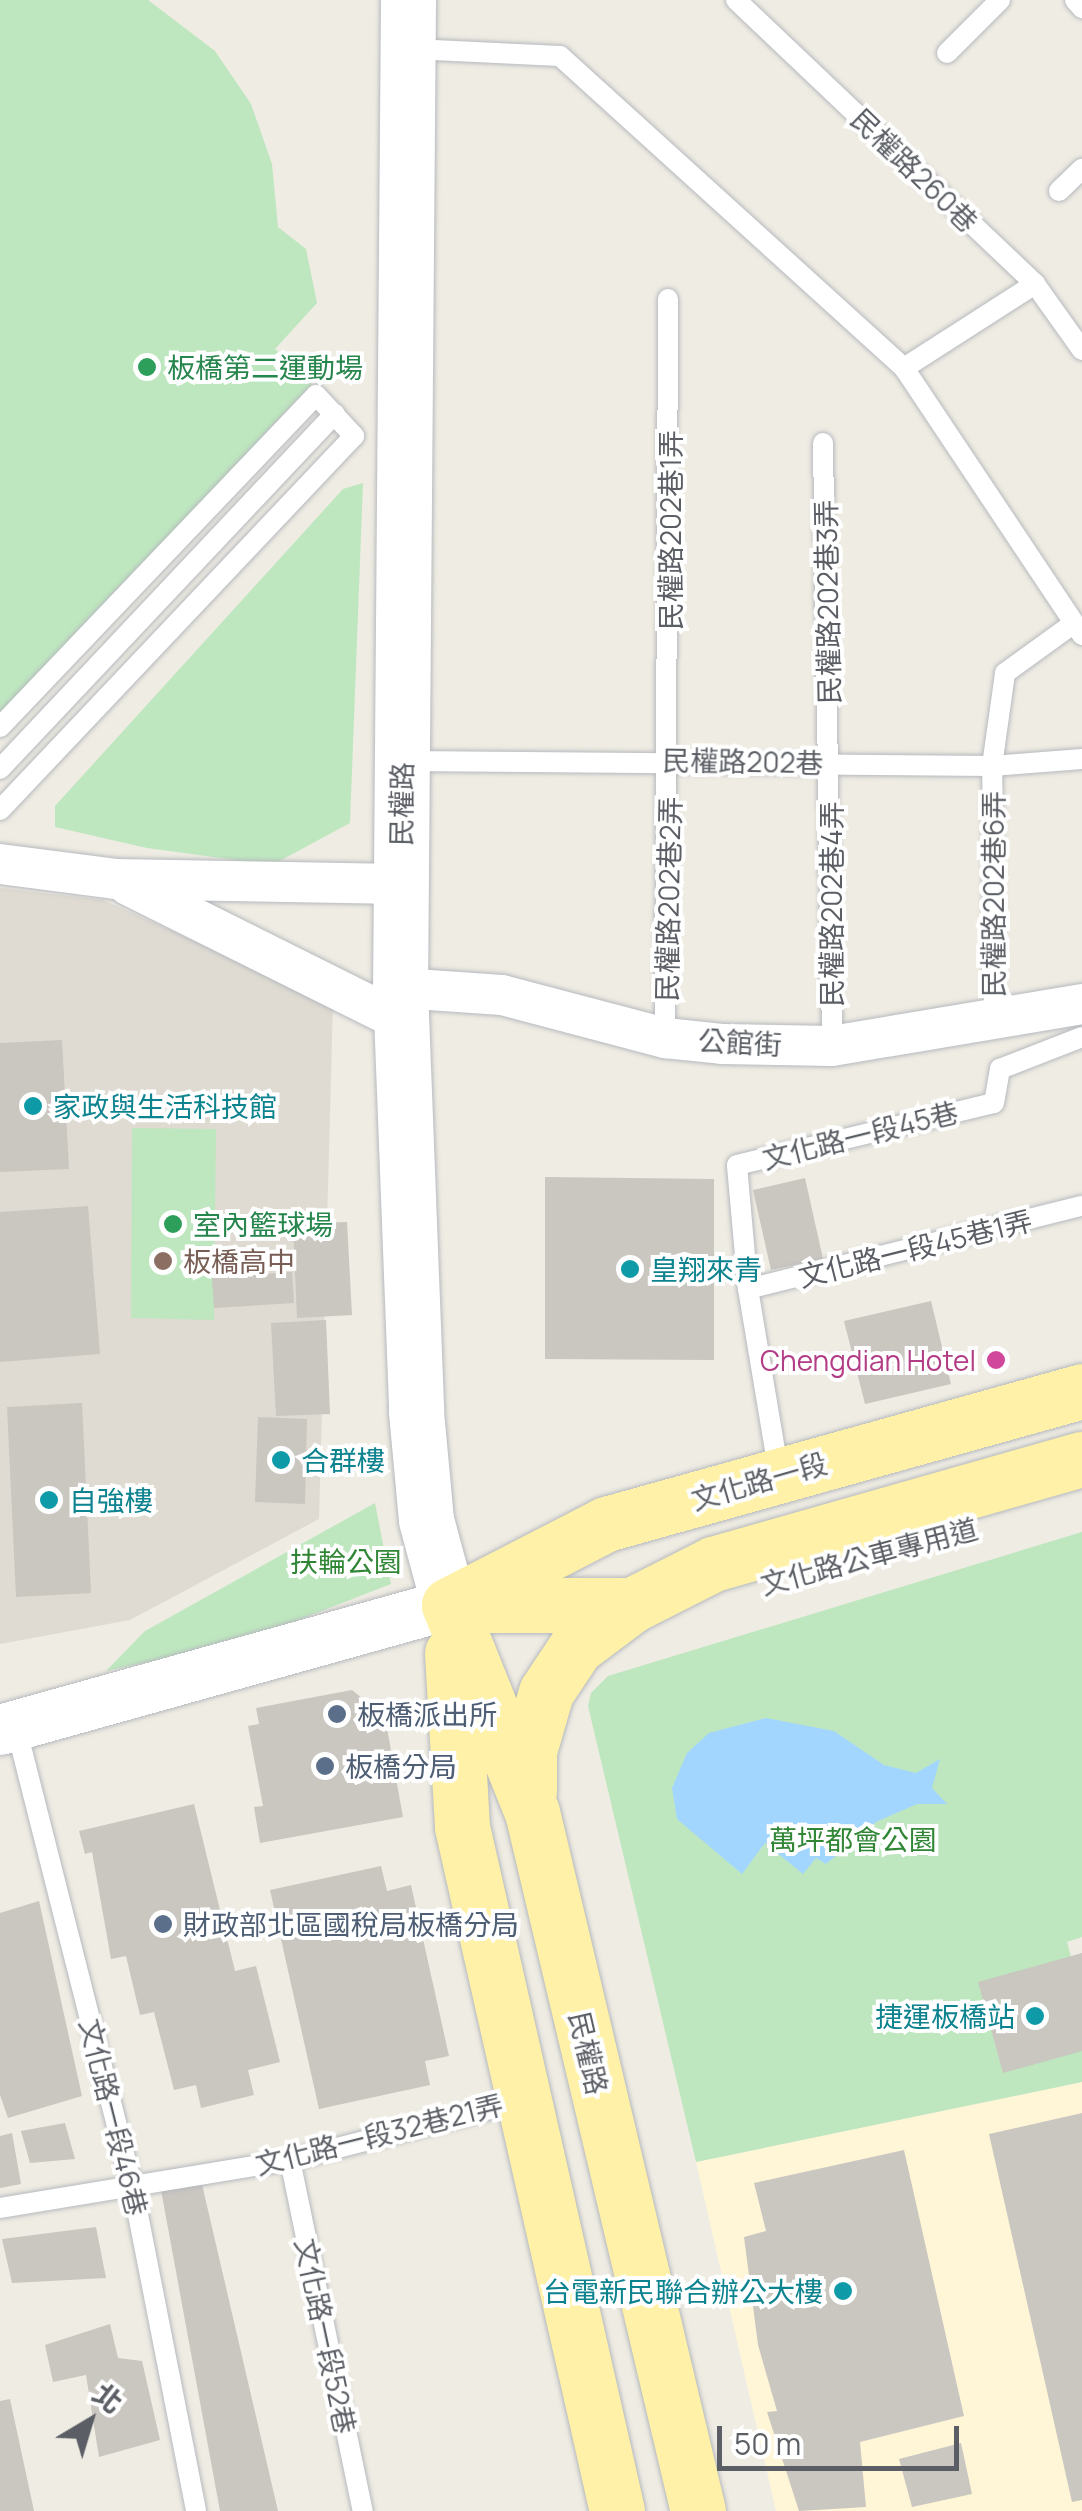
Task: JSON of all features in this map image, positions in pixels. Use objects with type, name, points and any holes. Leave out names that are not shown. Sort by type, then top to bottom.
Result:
[{"type":"main road","name":"民權路","points":[[409,25],[401,1004],[416,1412],[426,1520],[448,1605],[532,1812],[698,2511]]},
{"type":"main road","name":"文化路一段","points":[[448,1605],[606,1524],[1082,1391]]},
{"type":"main road","points":[[532,1812],[529,1751],[546,1692],[576,1647],[643,1602],[714,1564],[1082,1460]]},
{"type":"main road","name":"文化路公車專用道","points":[[643,1602],[724,1596],[1082,1498]]},
{"type":"main road","name":"文化路一段","points":[[448,1605],[643,1602]]},
{"type":"main road","name":"民權路","points":[[448,1605],[462,1827],[617,2511]]},
{"type":"street","points":[[0,864],[116,879],[400,884]]},
{"type":"street","points":[[116,879],[401,1004]]},
{"type":"street","name":"公館街","points":[[401,1004],[502,995],[665,1038],[832,1046],[994,1022],[1082,1004]]},
{"type":"street","name":"文化路一段","points":[[8,1728],[448,1605]]},
{"type":"lane","name":"民權路260巷","points":[[736,0],[1034,284],[1082,350]]},
{"type":"lane","points":[[947,53],[1000,0]]},
{"type":"lane","points":[[1074,0],[1082,8]]},
{"type":"lane","points":[[409,25],[560,56],[904,368],[1078,629]]},
{"type":"lane","points":[[1059,191],[1082,169]]},
{"type":"lane","points":[[904,368],[1034,284]]},
{"type":"lane","name":"民權路202巷1弄","points":[[668,299],[671,760]]},
{"type":"lane","points":[[0,727],[316,395],[354,436],[0,810]]},
{"type":"lane","points":[[0,769],[334,414]]},
{"type":"lane","name":"民權路202巷3弄","points":[[824,442],[830,762]]},
{"type":"lane","name":"民權路202巷6弄","points":[[994,1022],[992,766],[1005,673],[1078,629]]},
{"type":"lane","name":"民權路202巷","points":[[402,760],[992,766],[1082,759]]},
{"type":"lane","name":"民權路202巷2弄","points":[[665,1038],[671,760]]},
{"type":"lane","name":"民權路202巷4弄","points":[[830,762],[832,1046]]},
{"type":"lane","name":"文化路一段45巷","points":[[779,1476],[748,1290],[737,1165],[994,1103],[1000,1070],[1082,1038]]},
{"type":"lane","name":"文化路一段45巷1弄","points":[[748,1290],[1082,1206]]},
{"type":"lane","name":"文化路一段46巷","points":[[8,1728],[132,2184],[196,2511]]},
{"type":"lane","name":"文化路一段32巷21弄","points":[[0,2208],[290,2160],[522,2100]]},
{"type":"lane","name":"文化路一段52巷","points":[[290,2160],[363,2511]]},
{"type":"shaded area","name":"板橋高中","points":[[0,888],[103,900],[333,1003],[319,1519],[130,1620],[0,1644]]},
{"type":"shaded area","points":[[1082,2082],[1082,2511],[776,2511],[696,2162]]},
{"type":"green space","name":"板橋第二運動場","points":[[0,0],[148,0],[215,51],[251,104],[272,164],[278,227],[306,249],[317,303],[275,349],[312,384],[0,714]]},
{"type":"green space","points":[[363,483],[350,823],[272,865],[147,848],[55,827],[55,806],[343,489]]},
{"type":"green space","name":"室內籃球場","points":[[132,1128],[216,1129],[214,1320],[131,1318]]},
{"type":"green space","name":"扶輪公園","points":[[375,1503],[391,1584],[242,1642],[106,1671],[145,1631]]},
{"type":"green space","name":"萬坪都會公園","points":[[1082,1532],[1082,1937],[1067,1942],[1082,1995],[1082,2082],[696,2162],[588,1706],[591,1693],[608,1676]]},
{"type":"water","points":[[766,1718],[834,1731],[884,1765],[916,1773],[940,1759],[932,1788],[947,1804],[917,1804],[876,1822],[826,1864],[816,1858],[803,1874],[765,1843],[742,1874],[677,1819],[672,1788],[687,1753],[709,1733]]},
{"type":"building","name":"家政與生活科技館","points":[[62,1040],[69,1169],[0,1172],[0,1043]]},
{"type":"building","name":"皇翔來青","points":[[545,1177],[714,1179],[714,1360],[545,1359]]},
{"type":"building","points":[[805,1178],[823,1259],[771,1270],[753,1190]]},
{"type":"building","points":[[88,1206],[100,1354],[0,1362],[0,1212]]},
{"type":"building","points":[[347,1222],[352,1315],[297,1318],[293,1224]]},
{"type":"building","points":[[292,1272],[294,1303],[214,1308],[212,1278]]},
{"type":"building","points":[[931,1301],[951,1384],[865,1404],[844,1321]]},
{"type":"building","points":[[326,1320],[330,1414],[276,1416],[271,1323]]},
{"type":"building","name":"自強樓","points":[[82,1403],[91,1593],[16,1597],[7,1407]]},
{"type":"building","name":"合群樓","points":[[258,1417],[307,1419],[305,1504],[255,1502]]},
{"type":"building","name":"板橋分局","points":[[352,1690],[385,1717],[403,1817],[260,1843],[254,1807],[263,1806],[248,1726],[259,1724],[256,1708]]},
{"type":"building","name":"財政部北區國稅局板橋分局","points":[[194,1804],[235,1971],[256,1966],[280,2062],[248,2070],[254,2095],[201,2108],[196,2085],[174,2090],[154,2012],[140,2015],[126,1956],[111,1959],[92,1852],[85,1854],[79,1831]]},
{"type":"building","points":[[381,1866],[387,1891],[411,1885],[449,2056],[425,2061],[430,2085],[319,2109],[270,1890]]},
{"type":"building","points":[[39,1901],[82,2096],[8,2118],[0,2095],[0,1913]]},
{"type":"building","name":"捷運板橋站","points":[[1082,1953],[1082,2051],[1003,2073],[978,1982]]},
{"type":"building","points":[[1082,2113],[1082,2500],[1072,2502],[989,2134]]},
{"type":"building","points":[[65,2123],[75,2159],[30,2163],[21,2131]]},
{"type":"building","points":[[12,2133],[21,2184],[0,2188],[0,2136]]},
{"type":"building","name":"台電新民聯合辦公大樓","points":[[904,2150],[964,2416],[860,2442],[866,2507],[799,2511],[767,2412],[777,2411],[758,2345],[744,2237],[766,2231],[754,2183]]},
{"type":"building","points":[[201,2180],[278,2511],[220,2511],[161,2190]]},
{"type":"building","points":[[96,2227],[106,2278],[12,2283],[2,2239]]},
{"type":"building","points":[[110,2324],[118,2358],[142,2361],[160,2440],[99,2457],[86,2375],[53,2382],[45,2345]]},
{"type":"building","points":[[10,2399],[34,2511],[0,2511],[0,2401]]},
{"type":"building","points":[[961,2443],[972,2494],[912,2507],[899,2459]]},
{"type":"place","name":"板橋第二運動場","points":[[147,367]]},
{"type":"place","name":"家政與生活科技館","points":[[33,1106]]},
{"type":"place","name":"室內籃球場","points":[[173,1224]]},
{"type":"place","name":"板橋高中","points":[[163,1261]]},
{"type":"place","name":"皇翔來青","points":[[630,1269]]},
{"type":"place","name":"Chengdian Hotel","points":[[996,1360]]},
{"type":"place","name":"合群樓","points":[[281,1460]]},
{"type":"place","name":"自強樓","points":[[49,1500]]},
{"type":"place","name":"板橋派出所","points":[[337,1714]]},
{"type":"place","name":"板橋分局","points":[[325,1766]]},
{"type":"place","name":"財政部北區國稅局板橋分局","points":[[163,1924]]},
{"type":"place","name":"捷運板橋站","points":[[1035,2016]]},
{"type":"place","name":"台電新民聯合辦公大樓","points":[[843,2291]]}]
